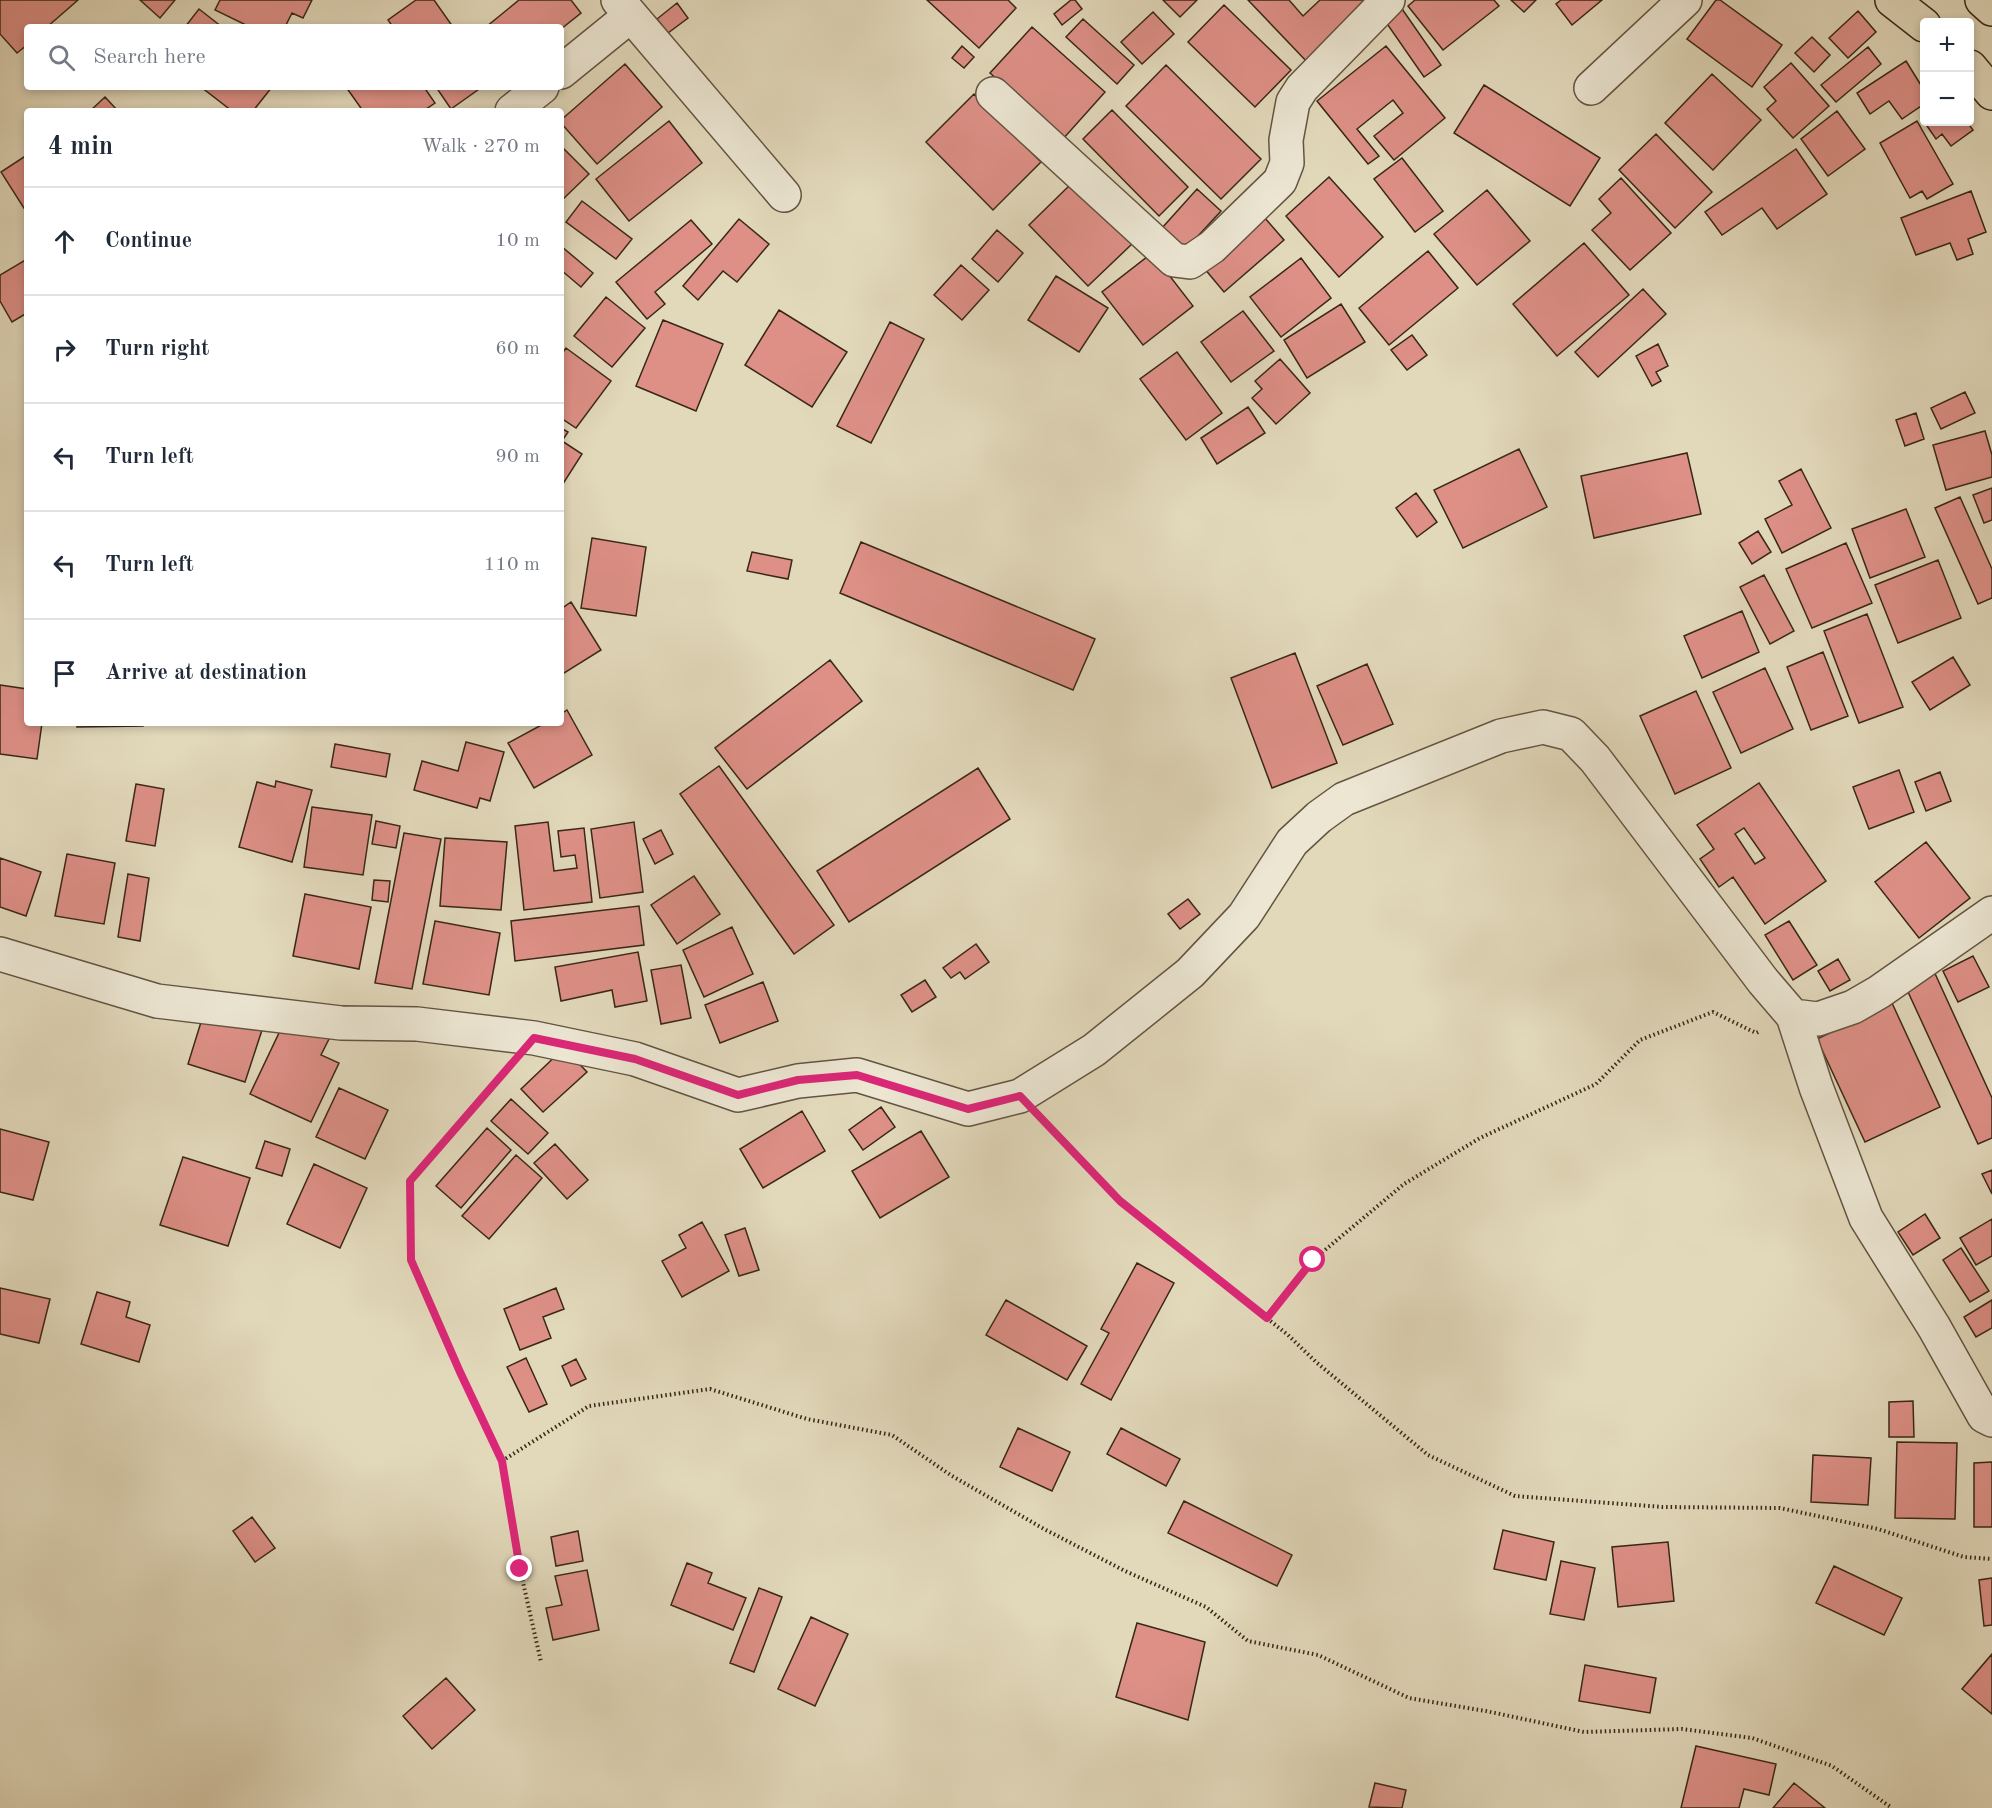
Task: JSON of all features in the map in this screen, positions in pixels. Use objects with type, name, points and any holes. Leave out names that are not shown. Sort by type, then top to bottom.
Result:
[{"type":"highway","points":[[1892,0],[1920,22]]},
{"type":"highway","points":[[1982,0],[1992,9]]},
{"type":"highway","points":[[1974,72],[1992,93]]},
{"type":"street","points":[[993,94],[1174,260],[1190,261],[1212,247],[1280,181],[1287,163],[1286,140],[1293,102],[1302,88],[1388,0]]},
{"type":"street","points":[[1591,88],[1685,0]]},
{"type":"street","points":[[564,69],[624,8],[784,195]]},
{"type":"street","points":[[516,108],[538,90]]},
{"type":"street","points":[[0,954],[157,1001],[341,1023],[417,1024],[534,1038],[635,1059],[738,1095],[798,1080],[857,1075],[968,1109],[1020,1096],[1094,1050],[1190,973],[1244,916],[1292,842],[1344,799],[1501,736],[1543,727],[1572,734],[1595,759],[1763,981],[1793,1016],[1816,1087],[1866,1218],[1934,1328],[1984,1416],[1992,1420]]},
{"type":"street","points":[[1793,1016],[1818,1019],[1853,1007],[1879,992],[1992,913]]},
{"type":"path","points":[[1267,1318],[1313,1260],[1404,1184],[1480,1138],[1596,1084],[1640,1040],[1713,1012],[1756,1033],[1793,1016]]},
{"type":"path","points":[[534,1038],[410,1181],[411,1260],[502,1461],[520,1569],[541,1662]]},
{"type":"path","points":[[1020,1096],[1120,1201],[1288,1335],[1316,1362],[1428,1455],[1515,1496],[1663,1507],[1780,1508],[1878,1529],[1964,1557],[1992,1559]]},
{"type":"path","points":[[502,1461],[589,1406],[710,1389],[807,1419],[892,1435],[952,1476],[1044,1529],[1125,1571],[1206,1607],[1248,1641],[1318,1655],[1409,1698],[1486,1711],[1584,1732],[1682,1729],[1752,1738],[1832,1766],[1892,1808]]},
{"type":"building","points":[[0,0],[78,0],[50,24],[24,24],[24,47],[17,53],[0,34]]},
{"type":"building","points":[[140,0],[175,0],[160,18]]},
{"type":"building","points":[[220,0],[312,0],[303,18],[292,13],[286,24],[244,24],[215,10]]},
{"type":"building","points":[[416,0],[434,0],[451,24],[391,24],[388,20]]},
{"type":"building","points":[[519,0],[571,0],[581,13],[564,27],[564,24],[490,24]]},
{"type":"building","points":[[927,0],[1008,0],[1016,8],[979,48]]},
{"type":"building","points":[[1071,0],[1075,0],[1082,9],[1062,25],[1054,14]]},
{"type":"building","points":[[1163,0],[1197,0],[1180,17]]},
{"type":"building","points":[[1248,0],[1289,0],[1303,16],[1320,0],[1375,0],[1309,64]]},
{"type":"building","points":[[1415,0],[1494,0],[1499,6],[1443,50],[1408,6]]},
{"type":"building","points":[[1511,0],[1536,0],[1524,12]]},
{"type":"building","points":[[1561,0],[1602,0],[1572,25],[1556,4]]},
{"type":"building","points":[[1716,0],[1720,0],[1782,45],[1752,87],[1687,39]]},
{"type":"building","points":[[677,3],[688,18],[668,33],[657,19]]},
{"type":"building","points":[[1224,5],[1291,70],[1255,107],[1188,42]]},
{"type":"building","points":[[1400,6],[1441,65],[1424,77],[1383,18]]},
{"type":"building","points":[[199,9],[218,24],[187,24]]},
{"type":"building","points":[[1858,11],[1876,32],[1848,58],[1829,38]]},
{"type":"building","points":[[1153,12],[1174,34],[1142,64],[1121,42]]},
{"type":"building","points":[[1083,19],[1134,65],[1117,84],[1066,37]]},
{"type":"building","points":[[1032,27],[1105,92],[1063,139],[990,73]]},
{"type":"building","points":[[1812,37],[1830,55],[1814,72],[1795,53]]},
{"type":"building","points":[[962,46],[974,57],[964,68],[952,58]]},
{"type":"building","points":[[1386,46],[1445,118],[1394,160],[1374,136],[1403,113],[1393,100],[1357,129],[1379,156],[1368,164],[1317,101]]},
{"type":"building","points":[[1868,47],[1881,64],[1836,102],[1821,85]]},
{"type":"building","points":[[1906,61],[1920,84],[1920,107],[1902,119],[1889,101],[1870,114],[1857,93]]},
{"type":"building","points":[[1791,63],[1829,106],[1793,138],[1767,109],[1776,101],[1764,87]]},
{"type":"building","points":[[625,64],[662,107],[597,164],[564,126],[564,117]]},
{"type":"building","points":[[1166,65],[1261,159],[1221,199],[1126,106]]},
{"type":"building","points":[[1712,74],[1761,120],[1713,170],[1665,123]]},
{"type":"building","points":[[1484,85],[1600,158],[1570,206],[1454,133]]},
{"type":"building","points":[[205,90],[270,90],[255,108],[228,108]]},
{"type":"building","points":[[348,90],[426,90],[435,103],[428,108],[361,108]]},
{"type":"building","points":[[438,90],[478,90],[452,108]]},
{"type":"building","points":[[974,94],[1041,162],[993,210],[926,142]]},
{"type":"building","points":[[105,97],[115,108],[93,108]]},
{"type":"building","points":[[1112,110],[1188,187],[1159,216],[1083,139]]},
{"type":"building","points":[[1837,111],[1865,149],[1828,176],[1801,139]]},
{"type":"building","points":[[669,121],[702,163],[629,221],[596,179]]},
{"type":"building","points":[[1917,121],[1953,184],[1927,199],[1922,191],[1910,198],[1880,143]]},
{"type":"building","points":[[1927,126],[1970,126],[1973,130],[1951,146],[1942,134],[1936,139]]},
{"type":"building","points":[[1656,134],[1712,192],[1675,228],[1619,170]]},
{"type":"building","points":[[564,149],[589,174],[564,198]]},
{"type":"building","points":[[1796,149],[1827,194],[1777,229],[1762,208],[1722,235],[1705,212]]},
{"type":"building","points":[[24,157],[24,208],[1,172]]},
{"type":"building","points":[[1402,158],[1443,211],[1415,232],[1374,179]]},
{"type":"building","points":[[1329,177],[1383,237],[1339,277],[1286,216]]},
{"type":"building","points":[[1621,178],[1671,233],[1630,270],[1592,230],[1611,213],[1599,199]]},
{"type":"building","points":[[1073,182],[1133,243],[1088,286],[1029,225]]},
{"type":"building","points":[[1197,189],[1221,211],[1186,249],[1162,228]]},
{"type":"building","points":[[1487,190],[1530,241],[1477,285],[1434,234]]},
{"type":"building","points":[[1971,191],[1986,232],[1968,239],[1973,254],[1957,260],[1950,243],[1916,255],[1901,218]]},
{"type":"building","points":[[582,201],[632,239],[616,259],[566,222]]},
{"type":"building","points":[[1264,217],[1284,240],[1224,292],[1204,268]]},
{"type":"building","points":[[739,219],[769,244],[737,282],[723,271],[698,300],[683,286]]},
{"type":"building","points":[[691,220],[712,244],[655,292],[665,304],[647,319],[616,282]]},
{"type":"building","points":[[997,230],[1023,253],[998,282],[972,259]]},
{"type":"building","points":[[1584,243],[1629,295],[1557,356],[1513,304]]},
{"type":"building","points":[[564,249],[593,273],[581,287],[564,273]]},
{"type":"building","points":[[1428,251],[1458,288],[1389,345],[1359,308]]},
{"type":"building","points":[[1152,253],[1193,306],[1143,345],[1102,292]]},
{"type":"building","points":[[1301,258],[1331,298],[1281,337],[1250,297]]},
{"type":"building","points":[[24,261],[24,315],[12,322],[0,301],[0,275]]},
{"type":"building","points":[[961,265],[989,290],[962,320],[934,295]]},
{"type":"building","points":[[1056,276],[1108,308],[1079,352],[1028,320]]},
{"type":"building","points":[[1643,289],[1666,314],[1598,377],[1575,352]]},
{"type":"building","points":[[606,297],[645,328],[612,367],[574,336]]},
{"type":"building","points":[[1341,304],[1365,342],[1307,378],[1284,340]]},
{"type":"building","points":[[779,310],[847,352],[812,407],[745,365]]},
{"type":"building","points":[[1243,311],[1274,351],[1231,382],[1201,342]]},
{"type":"building","points":[[663,320],[723,344],[696,411],[636,386]]},
{"type":"building","points":[[890,322],[924,339],[871,443],[837,426]]},
{"type":"building","points":[[1412,335],[1427,355],[1407,370],[1391,350]]},
{"type":"building","points":[[1658,344],[1668,366],[1656,372],[1661,381],[1652,386],[1636,356]]},
{"type":"building","points":[[566,348],[611,381],[576,428],[564,420],[564,351]]},
{"type":"building","points":[[1177,352],[1222,413],[1186,440],[1140,379]]},
{"type":"building","points":[[1280,359],[1310,393],[1276,424],[1252,398],[1262,389],[1255,381]]},
{"type":"building","points":[[1965,392],[1975,413],[1941,429],[1931,408]]},
{"type":"building","points":[[1248,407],[1265,433],[1217,464],[1201,438]]},
{"type":"building","points":[[1916,413],[1924,439],[1905,446],[1896,420]]},
{"type":"building","points":[[1985,431],[1992,455],[1992,477],[1946,490],[1933,445]]},
{"type":"building","points":[[564,442],[582,454],[564,482]]},
{"type":"building","points":[[1519,449],[1547,507],[1463,548],[1434,490]]},
{"type":"building","points":[[1687,453],[1701,514],[1594,538],[1581,476]]},
{"type":"building","points":[[1801,469],[1831,528],[1782,553],[1765,519],[1792,505],[1779,481]]},
{"type":"building","points":[[1992,488],[1992,520],[1984,523],[1973,495]]},
{"type":"building","points":[[1416,493],[1437,522],[1417,537],[1396,508]]},
{"type":"building","points":[[1960,497],[1992,569],[1992,598],[1978,604],[1935,508]]},
{"type":"building","points":[[1906,509],[1925,557],[1870,578],[1852,529]]},
{"type":"building","points":[[1758,531],[1771,552],[1752,564],[1739,543]]},
{"type":"building","points":[[592,538],[646,547],[636,616],[581,608]]},
{"type":"building","points":[[861,542],[1095,639],[1073,690],[840,593]]},
{"type":"building","points":[[1846,543],[1872,603],[1812,628],[1786,569]]},
{"type":"building","points":[[752,552],[792,560],[788,579],[747,571]]},
{"type":"building","points":[[1938,560],[1961,618],[1898,643],[1875,585]]},
{"type":"building","points":[[1764,575],[1794,631],[1770,644],[1740,587]]},
{"type":"building","points":[[571,602],[601,650],[564,673],[564,607]]},
{"type":"building","points":[[1742,611],[1759,652],[1702,678],[1684,636]]},
{"type":"building","points":[[1867,614],[1903,707],[1859,723],[1824,631]]},
{"type":"building","points":[[1823,652],[1848,716],[1811,730],[1787,667]]},
{"type":"building","points":[[1295,653],[1337,763],[1272,788],[1231,678]]},
{"type":"building","points":[[1953,657],[1970,685],[1930,710],[1912,682]]},
{"type":"building","points":[[830,660],[862,701],[747,789],[715,748]]},
{"type":"building","points":[[1367,664],[1393,724],[1343,745],[1317,686]]},
{"type":"building","points":[[1765,668],[1793,729],[1741,753],[1713,692]]},
{"type":"building","points":[[0,685],[24,689],[24,726],[42,726],[37,759],[0,754]]},
{"type":"building","points":[[1696,691],[1731,768],[1675,794],[1640,716]]},
{"type":"building","points":[[567,710],[592,755],[534,788],[508,743],[539,726],[564,726],[564,712]]},
{"type":"building","points":[[77,726],[143,726],[77,727]]},
{"type":"building","points":[[466,742],[504,752],[490,801],[480,798],[477,808],[414,790],[422,761],[458,771]]},
{"type":"building","points":[[335,744],[390,754],[386,777],[331,767]]},
{"type":"building","points":[[719,766],[834,925],[794,954],[680,794]]},
{"type":"building","points":[[978,768],[1010,819],[849,922],[817,871]]},
{"type":"building","points":[[1899,770],[1914,812],[1869,829],[1853,787]]},
{"type":"building","points":[[1940,772],[1951,801],[1926,811],[1915,782]]},
{"type":"building","points":[[276,781],[312,790],[292,862],[239,847],[257,782],[275,787]]},
{"type":"building","points":[[1759,783],[1826,881],[1765,924],[1733,877],[1719,887],[1700,859],[1714,849],[1697,825]],"holes":[[[1744,828],[1765,858],[1755,864],[1735,834]]]},
{"type":"building","points":[[136,784],[164,789],[155,846],[126,841]]},
{"type":"building","points":[[312,807],[372,815],[363,875],[304,867]]},
{"type":"building","points":[[376,821],[400,826],[396,848],[372,844]]},
{"type":"building","points":[[548,822],[554,871],[577,868],[575,855],[561,857],[558,831],[584,828],[592,902],[524,910],[515,826]]},
{"type":"building","points":[[634,822],[643,892],[600,898],[591,829]]},
{"type":"building","points":[[661,830],[673,854],[655,864],[643,839]]},
{"type":"building","points":[[404,833],[441,839],[412,989],[375,983]]},
{"type":"building","points":[[445,838],[507,842],[501,910],[440,906]]},
{"type":"building","points":[[1926,842],[1970,898],[1919,938],[1875,882]]},
{"type":"building","points":[[67,854],[115,863],[104,924],[55,916]]},
{"type":"building","points":[[0,858],[41,872],[26,916],[0,907]]},
{"type":"building","points":[[128,874],[149,878],[140,941],[118,937]]},
{"type":"building","points":[[694,876],[720,914],[677,944],[651,905]]},
{"type":"building","points":[[374,880],[390,881],[388,902],[372,900]]},
{"type":"building","points":[[305,894],[371,907],[359,969],[293,956]]},
{"type":"building","points":[[1188,899],[1200,914],[1180,929],[1168,914]]},
{"type":"building","points":[[639,906],[644,945],[515,961],[511,921]]},
{"type":"building","points":[[435,921],[500,933],[489,995],[423,984]]},
{"type":"building","points":[[1789,921],[1817,965],[1793,980],[1765,935]]},
{"type":"building","points":[[732,927],[753,974],[704,997],[683,950]]},
{"type":"building","points":[[976,944],[989,962],[965,979],[960,972],[951,978],[943,968]]},
{"type":"building","points":[[638,952],[647,1001],[615,1007],[612,990],[561,1001],[555,967]]},
{"type":"building","points":[[1973,956],[1989,987],[1958,1002],[1943,971]]},
{"type":"building","points":[[1838,959],[1850,980],[1830,991],[1818,971]]},
{"type":"building","points":[[681,965],[691,1018],[661,1024],[651,970]]},
{"type":"building","points":[[1932,967],[1992,1098],[1992,1138],[1978,1144],[1903,981]]},
{"type":"building","points":[[925,980],[936,997],[912,1012],[901,995]]},
{"type":"building","points":[[763,982],[778,1021],[720,1043],[705,1005]]},
{"type":"building","points":[[1892,1003],[1940,1107],[1865,1142],[1817,1039]]},
{"type":"building","points":[[206,1006],[264,1024],[245,1082],[188,1064]]},
{"type":"building","points":[[288,1014],[331,1035],[321,1055],[339,1063],[311,1122],[250,1094]]},
{"type":"building","points":[[564,1048],[587,1072],[543,1112],[521,1089]]},
{"type":"building","points":[[339,1088],[388,1110],[365,1159],[316,1137]]},
{"type":"building","points":[[511,1099],[548,1133],[528,1154],[491,1121]]},
{"type":"building","points":[[881,1107],[895,1127],[863,1150],[849,1130]]},
{"type":"building","points":[[802,1111],[825,1151],[763,1188],[740,1149]]},
{"type":"building","points":[[487,1128],[511,1150],[461,1208],[436,1186]]},
{"type":"building","points":[[0,1129],[49,1142],[33,1200],[0,1192]]},
{"type":"building","points":[[921,1131],[949,1177],[880,1218],[852,1171]]},
{"type":"building","points":[[265,1141],[290,1149],[282,1176],[256,1168]]},
{"type":"building","points":[[555,1144],[588,1180],[567,1199],[534,1163]]},
{"type":"building","points":[[516,1155],[542,1178],[489,1239],[462,1216]]},
{"type":"building","points":[[183,1157],[250,1178],[228,1246],[160,1225]]},
{"type":"building","points":[[314,1164],[367,1188],[340,1248],[287,1224]]},
{"type":"building","points":[[1992,1170],[1992,1194],[1982,1174]]},
{"type":"building","points":[[1925,1214],[1940,1238],[1913,1255],[1898,1232]]},
{"type":"building","points":[[1992,1219],[1992,1256],[1976,1265],[1960,1238]]},
{"type":"building","points":[[702,1222],[729,1271],[682,1297],[662,1261],[686,1248],[679,1235]]},
{"type":"building","points":[[745,1228],[759,1270],[739,1276],[725,1235]]},
{"type":"building","points":[[1961,1248],[1989,1291],[1970,1302],[1943,1260]]},
{"type":"building","points":[[1137,1263],[1174,1283],[1111,1400],[1081,1384],[1109,1333],[1101,1329]]},
{"type":"building","points":[[0,1288],[50,1299],[39,1343],[0,1334]]},
{"type":"building","points":[[556,1288],[564,1309],[543,1317],[551,1338],[520,1350],[504,1309]]},
{"type":"building","points":[[97,1292],[130,1302],[126,1317],[150,1325],[139,1362],[81,1344]]},
{"type":"building","points":[[1006,1300],[1087,1346],[1067,1380],[986,1335]]},
{"type":"building","points":[[1992,1300],[1992,1328],[1976,1337],[1964,1317]]},
{"type":"building","points":[[526,1358],[547,1404],[529,1412],[507,1367]]},
{"type":"building","points":[[576,1359],[586,1379],[571,1386],[562,1366]]},
{"type":"building","points":[[1913,1401],[1914,1437],[1889,1437],[1889,1402]]},
{"type":"building","points":[[1018,1428],[1070,1452],[1052,1491],[1000,1467]]},
{"type":"building","points":[[1121,1428],[1180,1459],[1166,1486],[1107,1454]]},
{"type":"building","points":[[1897,1442],[1957,1443],[1955,1519],[1895,1518]]},
{"type":"building","points":[[1813,1455],[1871,1458],[1868,1505],[1811,1502]]},
{"type":"building","points":[[1992,1462],[1992,1527],[1974,1527],[1974,1463]]},
{"type":"building","points":[[1184,1501],[1292,1555],[1277,1586],[1168,1533]]},
{"type":"building","points":[[252,1517],[275,1548],[255,1562],[233,1531]]},
{"type":"building","points":[[1503,1530],[1554,1542],[1546,1580],[1494,1569]]},
{"type":"building","points":[[578,1531],[583,1561],[556,1566],[551,1537]]},
{"type":"building","points":[[1668,1542],[1674,1601],[1618,1607],[1612,1547]]},
{"type":"building","points":[[1561,1561],[1595,1568],[1584,1620],[1550,1614]]},
{"type":"building","points":[[687,1563],[712,1573],[708,1583],[746,1598],[733,1630],[671,1605]]},
{"type":"building","points":[[1834,1566],[1902,1598],[1884,1635],[1816,1603]]},
{"type":"building","points":[[587,1570],[599,1630],[553,1640],[546,1608],[562,1605],[555,1576]]},
{"type":"building","points":[[1992,1578],[1992,1625],[1984,1626],[1979,1580]]},
{"type":"building","points":[[759,1588],[782,1597],[754,1672],[730,1663]]},
{"type":"building","points":[[811,1617],[848,1634],[815,1706],[778,1689]]},
{"type":"building","points":[[1137,1623],[1205,1642],[1188,1720],[1116,1697]]},
{"type":"building","points":[[1992,1654],[1992,1714],[1962,1689]]},
{"type":"building","points":[[1585,1665],[1656,1678],[1650,1713],[1579,1701]]},
{"type":"building","points":[[446,1678],[475,1710],[432,1749],[403,1716]]},
{"type":"building","points":[[1696,1746],[1776,1764],[1769,1795],[1744,1789],[1739,1808],[1681,1808]]},
{"type":"building","points":[[1375,1783],[1406,1790],[1402,1808],[1369,1807]]},
{"type":"building","points":[[1794,1783],[1825,1808],[1773,1808]]},
{"type":"route","points":[[520,1569],[502,1461],[411,1260],[410,1181],[534,1038],[635,1059],[738,1095],[798,1080],[857,1075],[968,1109],[1020,1096],[1120,1201],[1267,1318],[1313,1260]]}]
